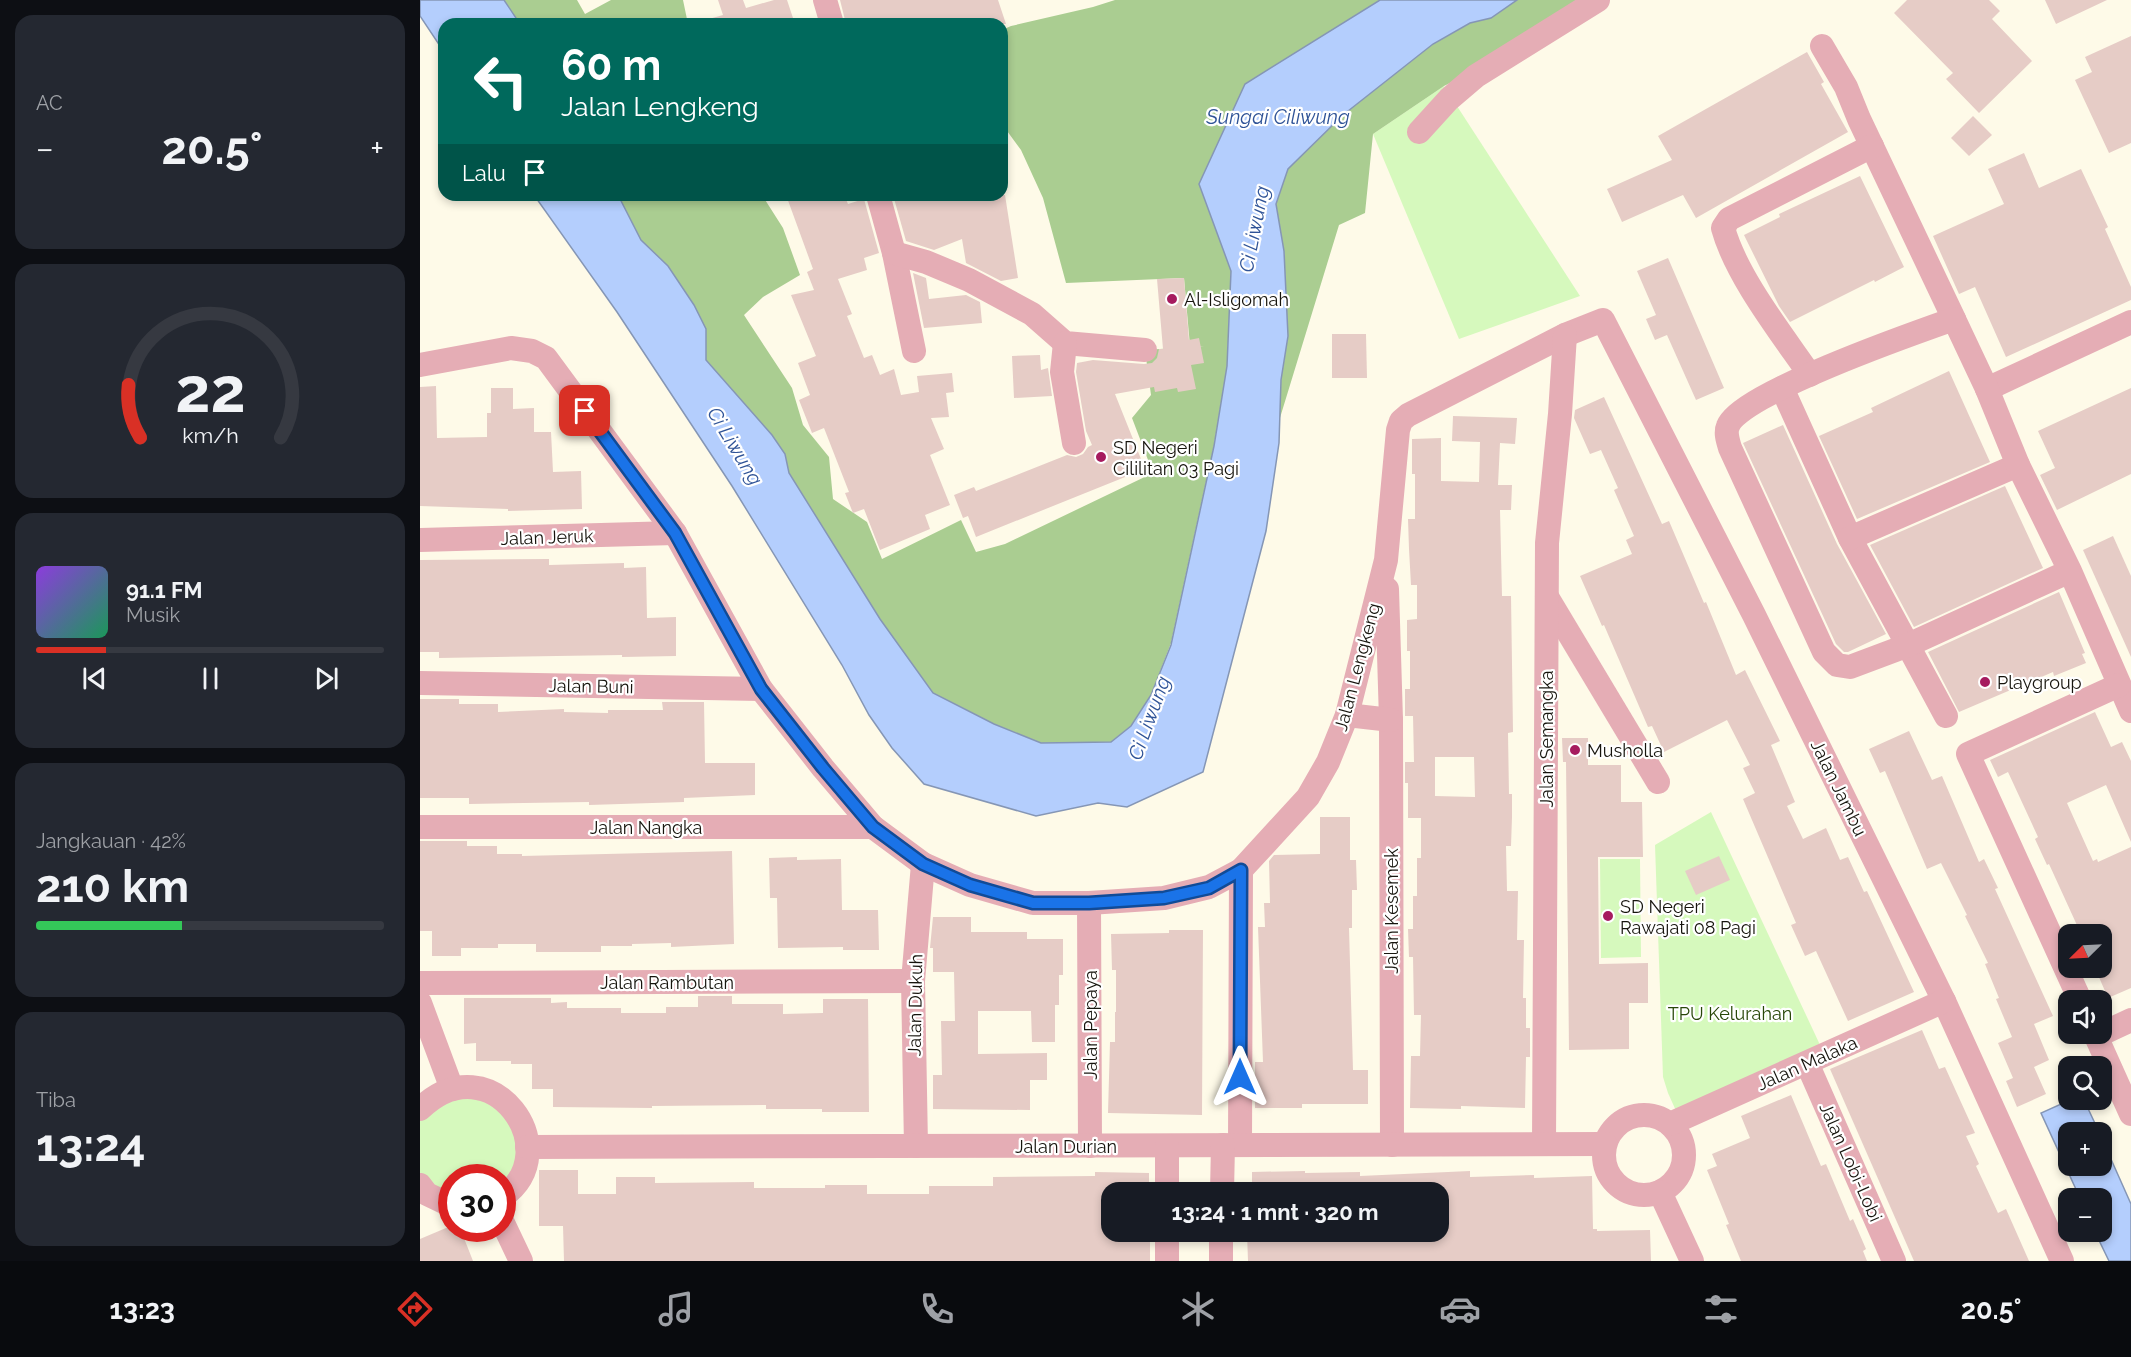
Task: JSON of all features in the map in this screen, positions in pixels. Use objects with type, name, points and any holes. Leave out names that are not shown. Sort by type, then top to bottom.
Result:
[{"type":"street","points":[[825,0],[830,18]]},
{"type":"street","points":[[1419,132],[1449,99],[1476,76],[1598,0]]},
{"type":"street","points":[[1822,46],[1846,87],[1987,389],[2018,465],[2070,571],[2131,711]]},
{"type":"street","points":[[1810,375],[1745,278],[1727,244],[1723,228],[1729,219],[1872,146]]},
{"type":"street","points":[[880,201],[894,253],[914,351]]},
{"type":"street","points":[[894,253],[926,262],[969,280],[1032,314],[1065,342],[1145,350]]},
{"type":"street","points":[[1954,319],[1846,359],[1782,388],[1737,414],[1728,425],[1727,437],[1730,448],[1824,652],[1837,665],[1850,667],[1906,646],[2070,571]]},
{"type":"street","name":"Jalan Lengkeng","points":[[1391,720],[1386,560],[1398,430],[1401,421],[1408,415],[1566,335],[1603,320]]},
{"type":"street","name":"Jalan Jambu","points":[[1603,320],[1755,615],[1944,1001],[2062,1261]]},
{"type":"street","points":[[1987,389],[2131,322]]},
{"type":"street","name":"Jalan Semangka","points":[[1544,1144],[1547,543],[1566,335]]},
{"type":"street","points":[[1065,342],[1062,372],[1074,443]]},
{"type":"street","name":"Jalan Lengkeng","points":[[420,365],[512,348],[532,351],[546,358],[675,533],[761,689],[873,827],[923,864],[970,885],[1033,903],[1089,903],[1164,898],[1209,888],[1241,870],[1308,797],[1328,762],[1347,715],[1386,560]]},
{"type":"street","points":[[1782,388],[1850,538],[1906,646],[1946,716]]},
{"type":"street","points":[[1850,538],[2018,465]]},
{"type":"street","name":"Jalan Jeruk","points":[[420,540],[675,533]]},
{"type":"street","points":[[1547,597],[1658,782]]},
{"type":"street","name":"Jalan Buni","points":[[420,683],[761,689]]},
{"type":"street","points":[[2075,990],[1968,754],[2119,685]]},
{"type":"street","points":[[1347,715],[1391,720]]},
{"type":"street","name":"Jalan Kesemek","points":[[1391,720],[1392,1145]]},
{"type":"street","name":"Jalan Nangka","points":[[420,827],[873,827]]},
{"type":"street","name":"Jalan Dukuh","points":[[916,1146],[913,981],[923,864]]},
{"type":"street","points":[[1224,1182],[1231,1145],[1241,870]]},
{"type":"street","name":"Jalan Pepaya","points":[[1089,903],[1089,1146]]},
{"type":"street","name":"Jalan Rambutan","points":[[420,983],[913,981]]},
{"type":"street","name":"Jalan Malaka","points":[[1670,1124],[1944,1001]]},
{"type":"street","points":[[420,1003],[452,1089]]},
{"type":"street","points":[[2112,1028],[2131,1020]]},
{"type":"street","points":[[2100,1044],[2131,1114]]},
{"type":"street","name":"Jalan Lobi-Lobi","points":[[1807,1063],[1894,1261]]},
{"type":"street","points":[[420,1109],[432,1097],[452,1089],[474,1087],[503,1100],[512,1107],[523,1126],[527,1147],[525,1164],[516,1183]]},
{"type":"street","points":[[1640,1114],[1656,1116],[1670,1124],[1680,1137],[1684,1154],[1682,1170],[1672,1184],[1660,1192],[1645,1196],[1631,1193],[1618,1185],[1608,1174],[1604,1159],[1605,1144],[1612,1130],[1624,1119],[1640,1114]]},
{"type":"street","name":"Jalan Durian","points":[[527,1147],[1605,1144]]},
{"type":"street","points":[[1167,1146],[1167,1182]]},
{"type":"street","points":[[420,1185],[427,1194],[438,1199]]},
{"type":"street","points":[[1660,1192],[1692,1261]]},
{"type":"street","points":[[512,1242],[521,1261]]},
{"type":"street","points":[[1167,1242],[1167,1261]]},
{"type":"street","points":[[1221,1242],[1221,1261]]},
{"type":"green space","points":[[504,0],[577,0],[585,14],[611,0],[683,0],[687,18],[516,18]]},
{"type":"green space","points":[[1115,0],[1380,0],[1353,17],[1199,184],[1231,271],[1227,366],[1214,445],[1171,643],[1151,695],[1131,726],[1111,742],[1041,743],[994,724],[933,693],[880,619],[789,473],[785,454],[772,435],[706,360],[706,329],[694,305],[668,266],[641,240],[621,201],[766,201],[783,228],[800,275],[763,297],[744,315],[792,388],[803,425],[829,457],[833,499],[867,522],[882,559],[961,520],[976,552],[1005,544],[1153,473],[1132,418],[1151,395],[1145,350],[1204,346],[1190,346],[1184,278],[1066,283],[1043,198],[1021,150],[1008,132],[1008,27]]},
{"type":"green space","points":[[1517,0],[1599,0],[1518,49],[1444,86],[1373,134],[1365,213],[1339,225],[1279,421],[1281,380],[1288,336],[1284,251],[1276,204],[1288,169],[1343,115],[1433,44],[1470,23],[1491,18]]},
{"type":"green space","points":[[1444,86],[1580,296],[1459,339],[1373,134]]},
{"type":"green space","name":"TPU Kelurahan","points":[[1711,812],[1821,1047],[1677,1113],[1663,1077],[1655,845]]},
{"type":"green space","points":[[1600,859],[1640,859],[1641,957],[1601,958]]},
{"type":"green space","points":[[494,1094],[527,1147],[516,1170],[516,1164],[438,1164],[438,1197],[420,1185],[420,1109],[432,1097]]},
{"type":"water","points":[[420,0],[504,0],[516,18],[438,18],[438,43],[420,16]]},
{"type":"water","name":"Sungai Ciliwung","points":[[1380,0],[1517,0],[1491,18],[1470,23],[1433,44],[1343,115],[1288,169],[1276,204],[1284,251],[1288,336],[1281,380],[1279,443],[1266,531],[1203,772],[1127,807],[1098,803],[1036,816],[924,784],[892,748],[869,715],[842,665],[732,486],[617,312],[538,201],[621,201],[641,240],[668,266],[694,305],[706,329],[706,360],[772,435],[785,454],[789,473],[880,619],[933,693],[994,724],[1041,743],[1111,742],[1131,726],[1151,695],[1171,645],[1214,446],[1227,366],[1231,271],[1199,184],[1245,84]]},
{"type":"water","points":[[2058,1105],[2058,1110],[2089,1110],[2094,1122],[2058,1122],[2058,1150],[2041,1113]]},
{"type":"water","points":[[2112,1161],[2131,1204],[2131,1261],[2109,1261],[2100,1242],[2112,1242],[2112,1188],[2075,1188],[2070,1176],[2112,1176]]},
{"type":"building","points":[[718,0],[743,0],[746,8],[774,0],[787,0],[793,18],[712,18],[723,15]]},
{"type":"building","points":[[840,0],[998,0],[1004,18],[844,18]]},
{"type":"building","points":[[1907,0],[1989,0],[2000,11],[1992,19],[2032,61],[1979,113],[1946,79],[1953,73],[1894,13]]},
{"type":"building","points":[[2045,0],[2107,0],[2056,24]]},
{"type":"building","points":[[2131,36],[2131,143],[2109,153],[2075,80],[2092,72],[2085,57]]},
{"type":"building","points":[[1807,52],[1824,82],[1821,84],[1848,132],[1696,218],[1683,195],[1622,222],[1607,189],[1672,160],[1658,136]]},
{"type":"building","points":[[1973,116],[1992,135],[1969,156],[1951,138]]},
{"type":"building","points":[[2024,153],[2039,188],[2081,169],[2108,227],[2105,229],[2131,287],[2131,300],[2006,357],[1975,287],[1959,294],[1933,236],[2004,204],[1988,169]]},
{"type":"building","points":[[1860,176],[1904,267],[1790,322],[1779,306],[1744,235],[1780,217],[1779,214]]},
{"type":"building","points":[[788,201],[847,201],[848,204],[865,201],[879,253],[864,258],[867,270],[838,279],[852,314],[847,316],[864,358],[872,355],[880,375],[894,369],[901,395],[919,392],[917,376],[952,373],[954,392],[946,393],[949,417],[931,418],[944,449],[930,455],[950,505],[925,515],[930,529],[880,550],[864,509],[853,513],[845,493],[849,492],[824,428],[812,433],[799,400],[810,395],[798,363],[816,356],[791,295],[814,290],[807,272],[813,269]]},
{"type":"building","points":[[895,201],[1006,201],[1018,278],[1001,281],[966,263],[962,239],[934,250],[906,241]]},
{"type":"building","points":[[1668,258],[1724,388],[1696,400],[1667,335],[1655,340],[1646,319],[1656,315],[1637,271]]},
{"type":"building","points":[[913,273],[926,278],[929,299],[966,295],[980,302],[982,323],[924,328]]},
{"type":"building","points":[[1184,278],[1189,340],[1199,338],[1204,363],[1191,365],[1196,389],[1178,392],[1177,388],[1155,392],[1154,387],[1115,394],[1145,469],[976,537],[968,516],[963,518],[954,495],[974,487],[976,491],[1067,455],[1076,457],[1083,454],[1092,445],[1086,431],[1076,372],[1077,363],[1093,360],[1152,363],[1157,358],[1159,349],[1163,349],[1157,279]]},
{"type":"building","points":[[1332,334],[1366,334],[1367,378],[1332,378]]},
{"type":"building","points":[[1040,355],[1041,370],[1048,368],[1052,396],[1014,398],[1012,356]]},
{"type":"building","points":[[1949,371],[1990,462],[1857,519],[1819,436],[1873,412],[1871,408]]},
{"type":"building","points":[[436,386],[437,438],[487,437],[487,413],[491,413],[491,388],[513,388],[513,409],[534,408],[534,432],[551,432],[553,472],[581,471],[582,509],[508,511],[508,509],[420,506],[420,387]]},
{"type":"building","points":[[2131,388],[2131,474],[2057,510],[2040,475],[2055,468],[2038,431]]},
{"type":"building","points":[[1604,397],[1662,524],[1669,521],[1736,675],[1745,670],[1780,741],[1771,745],[1795,802],[1787,806],[1803,839],[1826,828],[1840,860],[1848,857],[1864,892],[1867,891],[1914,992],[1848,1021],[1816,951],[1805,956],[1791,925],[1796,923],[1743,799],[1755,793],[1743,768],[1750,765],[1727,720],[1664,752],[1652,726],[1648,727],[1580,576],[1632,554],[1626,540],[1634,536],[1614,490],[1618,488],[1601,450],[1590,454],[1574,418],[1575,410]]},
{"type":"building","points":[[1453,416],[1517,418],[1515,444],[1500,443],[1498,485],[1512,485],[1511,510],[1500,510],[1502,596],[1511,596],[1513,732],[1508,733],[1509,794],[1512,794],[1512,817],[1511,846],[1506,846],[1507,891],[1518,891],[1517,940],[1524,940],[1523,998],[1526,998],[1526,1028],[1530,1028],[1530,1057],[1526,1057],[1525,1108],[1461,1106],[1461,1109],[1410,1108],[1411,1056],[1420,1056],[1421,1015],[1414,1015],[1413,957],[1409,957],[1408,929],[1413,929],[1413,896],[1417,896],[1417,858],[1421,858],[1421,818],[1408,818],[1408,783],[1405,783],[1405,762],[1414,762],[1413,716],[1405,716],[1405,689],[1410,689],[1407,620],[1417,619],[1417,585],[1411,585],[1408,519],[1415,519],[1412,439],[1441,438],[1441,481],[1479,482],[1480,442],[1452,441]],"holes":[[[1435,757],[1474,757],[1475,797],[1435,796]]]},
{"type":"building","points":[[1783,425],[1837,544],[1886,634],[1848,652],[1844,652],[1836,644],[1743,443]]},
{"type":"building","points":[[2005,486],[2043,568],[1914,627],[1870,545]]},
{"type":"building","points":[[2113,536],[2131,576],[2131,657],[2083,550]]},
{"type":"building","points":[[549,559],[549,565],[624,563],[624,568],[646,567],[647,618],[676,617],[676,656],[439,658],[439,652],[420,652],[420,560]]},
{"type":"building","points":[[2059,592],[2085,653],[2082,654],[2086,663],[2054,676],[2053,672],[1959,712],[1928,652]]},
{"type":"building","points":[[420,699],[459,699],[459,704],[498,704],[498,712],[564,709],[564,712],[608,713],[608,710],[663,710],[662,702],[704,702],[705,763],[755,763],[755,795],[684,798],[684,802],[589,805],[589,802],[469,804],[469,798],[420,798]]},
{"type":"building","points":[[2095,712],[2111,747],[2122,742],[2131,761],[2131,842],[2106,785],[2067,803],[2093,861],[2097,859],[2098,862],[2131,847],[2131,988],[2112,996],[2112,990],[2105,990],[2099,978],[2112,978],[2112,924],[2076,924],[2035,839],[2038,837],[2008,772],[1998,777],[1990,760]]},
{"type":"building","points":[[1909,731],[1932,780],[1942,776],[1979,862],[1984,859],[1998,888],[1995,889],[2053,1016],[2034,1024],[2049,1060],[2034,1067],[2046,1094],[2017,1107],[2006,1081],[2013,1078],[1998,1043],[2012,1037],[1996,999],[1999,998],[1985,964],[1988,963],[1941,863],[1927,869],[1885,771],[1880,773],[1869,749]]},
{"type":"building","points":[[1562,738],[1588,738],[1588,765],[1621,765],[1621,802],[1642,802],[1643,857],[1598,857],[1599,964],[1648,963],[1648,1003],[1629,1003],[1629,1049],[1569,1050],[1566,762],[1563,762]]},
{"type":"building","points":[[1320,817],[1350,817],[1350,860],[1356,860],[1357,890],[1352,890],[1352,928],[1349,928],[1353,1070],[1368,1070],[1368,1104],[1302,1104],[1302,1108],[1255,1108],[1255,1062],[1263,1062],[1258,927],[1265,927],[1264,903],[1270,903],[1269,861],[1274,855],[1320,854]]},
{"type":"building","points":[[420,841],[467,841],[467,846],[497,846],[497,854],[522,854],[522,856],[732,851],[734,944],[671,947],[671,943],[632,944],[632,946],[601,946],[601,952],[536,952],[536,944],[498,944],[498,948],[461,948],[461,956],[432,956],[432,931],[420,931]]},
{"type":"building","points":[[1719,856],[1730,880],[1696,895],[1685,871]]},
{"type":"building","points":[[797,857],[797,860],[841,859],[842,910],[878,910],[879,950],[843,950],[843,947],[778,948],[777,898],[770,898],[769,858]]},
{"type":"building","points":[[933,917],[971,917],[971,932],[1027,932],[1027,939],[1063,939],[1063,975],[1059,975],[1059,1005],[1055,1005],[1055,1042],[1032,1042],[1031,1011],[978,1011],[978,1054],[1047,1053],[1047,1080],[1030,1080],[1030,1110],[933,1109],[933,1075],[942,1075],[941,1021],[955,1021],[954,972],[933,972],[933,948],[930,948]]},
{"type":"building","points":[[1169,930],[1203,930],[1202,1115],[1108,1113],[1110,1042],[1115,1042],[1116,1012],[1116,970],[1112,970],[1111,934],[1169,933]]},
{"type":"building","points":[[698,996],[732,996],[732,1004],[783,1004],[783,1014],[823,1013],[823,999],[868,999],[869,1112],[766,1109],[766,1105],[652,1106],[652,1108],[553,1107],[553,1089],[532,1089],[532,1064],[511,1064],[511,1061],[476,1061],[476,1043],[464,1044],[464,998],[551,998],[551,1003],[567,1002],[567,1008],[621,1008],[621,1013],[666,1013],[666,1007],[698,1007]]},
{"type":"building","points":[[1922,1030],[1939,1069],[1945,1067],[1975,1133],[1966,1136],[1979,1164],[1976,1166],[1998,1213],[2006,1209],[2029,1261],[1914,1261],[1830,1069]]},
{"type":"building","points":[[1791,1095],[1821,1166],[1826,1164],[1850,1221],[1853,1219],[1866,1249],[1863,1251],[1867,1261],[1741,1261],[1707,1170],[1717,1166],[1712,1154],[1750,1138],[1741,1116]]},
{"type":"building","points":[[539,1170],[578,1170],[578,1194],[616,1194],[616,1177],[655,1177],[655,1183],[754,1182],[754,1188],[825,1188],[825,1185],[867,1185],[867,1194],[929,1194],[929,1186],[993,1186],[993,1177],[1095,1176],[1095,1172],[1149,1173],[1149,1182],[1101,1182],[1101,1242],[1150,1242],[1150,1261],[564,1261],[563,1226],[539,1226]]},
{"type":"building","points":[[1470,1171],[1470,1177],[1592,1176],[1593,1229],[1597,1231],[1650,1230],[1651,1261],[1248,1261],[1247,1242],[1449,1242],[1449,1182],[1252,1182],[1252,1172],[1360,1172],[1360,1176]]},
{"type":"building","points":[[438,1231],[438,1242],[466,1242],[473,1261],[420,1261],[420,1239]]},
{"type":"place","name":"Al-Isligomah","points":[[1172,299]]},
{"type":"place","name":"SD Negeri Cililitan 03 Pagi","points":[[1101,457]]},
{"type":"place","name":"Playgroup","points":[[1985,682]]},
{"type":"place","name":"Musholla","points":[[1575,750]]},
{"type":"place","name":"SD Negeri Rawajati 08 Pagi","points":[[1608,916]]},
{"type":"route","points":[[585,411],[675,533],[761,689],[873,827],[923,864],[970,885],[1033,903],[1089,903],[1164,898],[1209,888],[1241,870],[1240,1077]]},
{"type":"water label","name":"Ci Liwung","points":[[1254,229]]},
{"type":"water label","name":"Ci Liwung","points":[[735,446]]},
{"type":"water label","name":"Ci Liwung","points":[[1149,718]]}]
